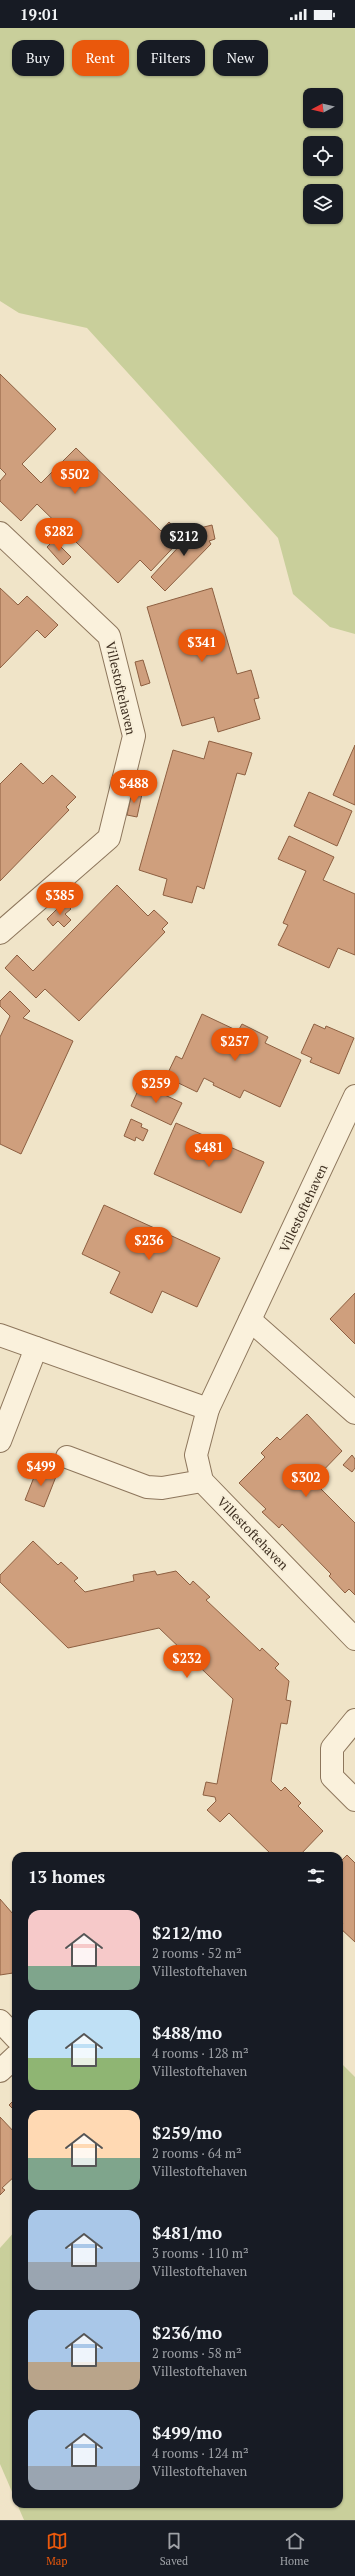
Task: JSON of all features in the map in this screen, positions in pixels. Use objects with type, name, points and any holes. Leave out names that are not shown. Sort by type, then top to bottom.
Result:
[{"type":"street","name":"Villestoftehaven","points":[[0,533],[109,636],[134,736],[109,838],[0,933]]},
{"type":"street","name":"Villestoftehaven","points":[[355,1096],[208,1409],[196,1455],[202,1481],[355,1639]]},
{"type":"street","points":[[250,1320],[355,1413]]},
{"type":"street","points":[[0,1335],[208,1409]]},
{"type":"street","points":[[0,1441],[36,1348]]},
{"type":"street","points":[[67,1457],[147,1486],[162,1488],[202,1481]]},
{"type":"street","points":[[355,1720],[332,1748],[332,1777],[355,1800]]},
{"type":"street","points":[[0,2021],[12,2034]]},
{"type":"street","points":[[0,2071],[12,2060]]},
{"type":"green space","points":[[0,28],[355,28],[355,634],[330,627],[293,594],[278,538],[87,328],[19,313],[0,301]]},
{"type":"green space","points":[[343,2065],[355,2077],[355,2520],[24,2520],[19,2508],[343,2508]]},
{"type":"green space","points":[[12,2234],[12,2492],[0,2464],[0,2248]]},
{"type":"building","points":[[0,374],[56,429],[22,464],[41,483],[76,448],[161,531],[169,522],[184,536],[151,571],[140,560],[118,583],[37,504],[21,521],[0,501],[0,481],[6,474],[0,468]]},
{"type":"building","points":[[212,525],[215,539],[209,541],[211,544],[165,591],[151,577],[195,529],[203,536],[200,528]]},
{"type":"building","points":[[54,540],[71,557],[63,565],[47,547]]},
{"type":"building","points":[[0,588],[18,605],[27,596],[58,625],[45,638],[37,630],[0,668]]},
{"type":"building","points":[[212,588],[237,674],[251,670],[259,698],[254,699],[260,719],[218,732],[214,717],[182,726],[147,607]]},
{"type":"building","points":[[143,660],[150,683],[141,686],[135,662]]},
{"type":"building","points":[[209,741],[252,753],[245,775],[237,773],[204,889],[197,886],[192,903],[163,895],[167,879],[139,870],[173,750],[204,759]]},
{"type":"building","points":[[355,745],[355,805],[333,795]]},
{"type":"building","points":[[21,763],[43,784],[52,775],[76,797],[66,807],[69,810],[0,881],[0,784]]},
{"type":"building","points":[[132,792],[142,794],[137,817],[127,815]]},
{"type":"building","points":[[309,792],[352,811],[337,846],[294,826]]},
{"type":"building","points":[[289,836],[334,857],[323,880],[355,894],[355,955],[338,948],[329,968],[278,945],[288,925],[283,923],[306,871],[278,859]]},
{"type":"building","points":[[117,885],[148,916],[154,910],[168,923],[162,929],[165,932],[79,1021],[45,989],[36,998],[5,968],[17,955],[33,971]]},
{"type":"building","points":[[64,902],[71,909],[65,914],[71,920],[64,927],[58,921],[53,926],[47,919]]},
{"type":"building","points":[[10,991],[30,1011],[23,1018],[73,1041],[21,1154],[0,1144],[0,1037],[10,1016],[0,1006],[0,1001]]},
{"type":"building","points":[[202,1014],[238,1031],[242,1024],[268,1037],[265,1043],[301,1060],[280,1107],[244,1090],[240,1098],[213,1085],[214,1083],[204,1078],[197,1092],[166,1077],[176,1056],[182,1059]]},
{"type":"building","points":[[314,1024],[325,1029],[326,1026],[354,1038],[339,1074],[310,1062],[312,1058],[301,1053]]},
{"type":"building","points":[[141,1084],[182,1103],[171,1125],[131,1106]]},
{"type":"building","points":[[131,1119],[142,1124],[141,1127],[148,1130],[143,1141],[136,1137],[135,1141],[124,1136]]},
{"type":"building","points":[[176,1123],[264,1162],[241,1213],[154,1174]]},
{"type":"building","points":[[104,1205],[220,1258],[197,1307],[162,1291],[152,1313],[110,1293],[120,1272],[82,1254]]},
{"type":"building","points":[[355,1293],[355,1344],[330,1319]]},
{"type":"building","points":[[307,1414],[342,1451],[313,1481],[355,1523],[355,1595],[349,1589],[345,1593],[329,1576],[331,1574],[282,1524],[279,1528],[262,1512],[266,1509],[239,1483],[265,1457],[261,1453],[277,1437],[280,1440]]},
{"type":"building","points":[[352,1455],[355,1459],[355,1468],[352,1472],[343,1465]]},
{"type":"building","points":[[38,1467],[57,1474],[44,1507],[25,1500]]},
{"type":"building","points":[[33,1541],[58,1565],[61,1562],[78,1578],[74,1581],[85,1592],[134,1581],[133,1575],[155,1571],[157,1575],[176,1571],[190,1585],[193,1581],[210,1597],[206,1600],[260,1651],[262,1648],[279,1664],[275,1668],[289,1681],[286,1700],[291,1701],[287,1724],[281,1723],[271,1781],[281,1791],[285,1787],[301,1803],[298,1806],[323,1831],[303,1852],[269,1852],[229,1813],[220,1822],[207,1810],[216,1801],[215,1797],[203,1795],[206,1782],[217,1784],[233,1699],[159,1628],[68,1648],[0,1582],[0,1575]]},
{"type":"building","points":[[347,1855],[355,1863],[355,1942],[343,1931],[343,1859]]},
{"type":"building","points":[[0,1899],[12,1913],[12,1973],[0,1975]]},
{"type":"building","points":[[0,2117],[12,2130],[12,2179],[2,2188],[5,2190],[0,2195]]}]
